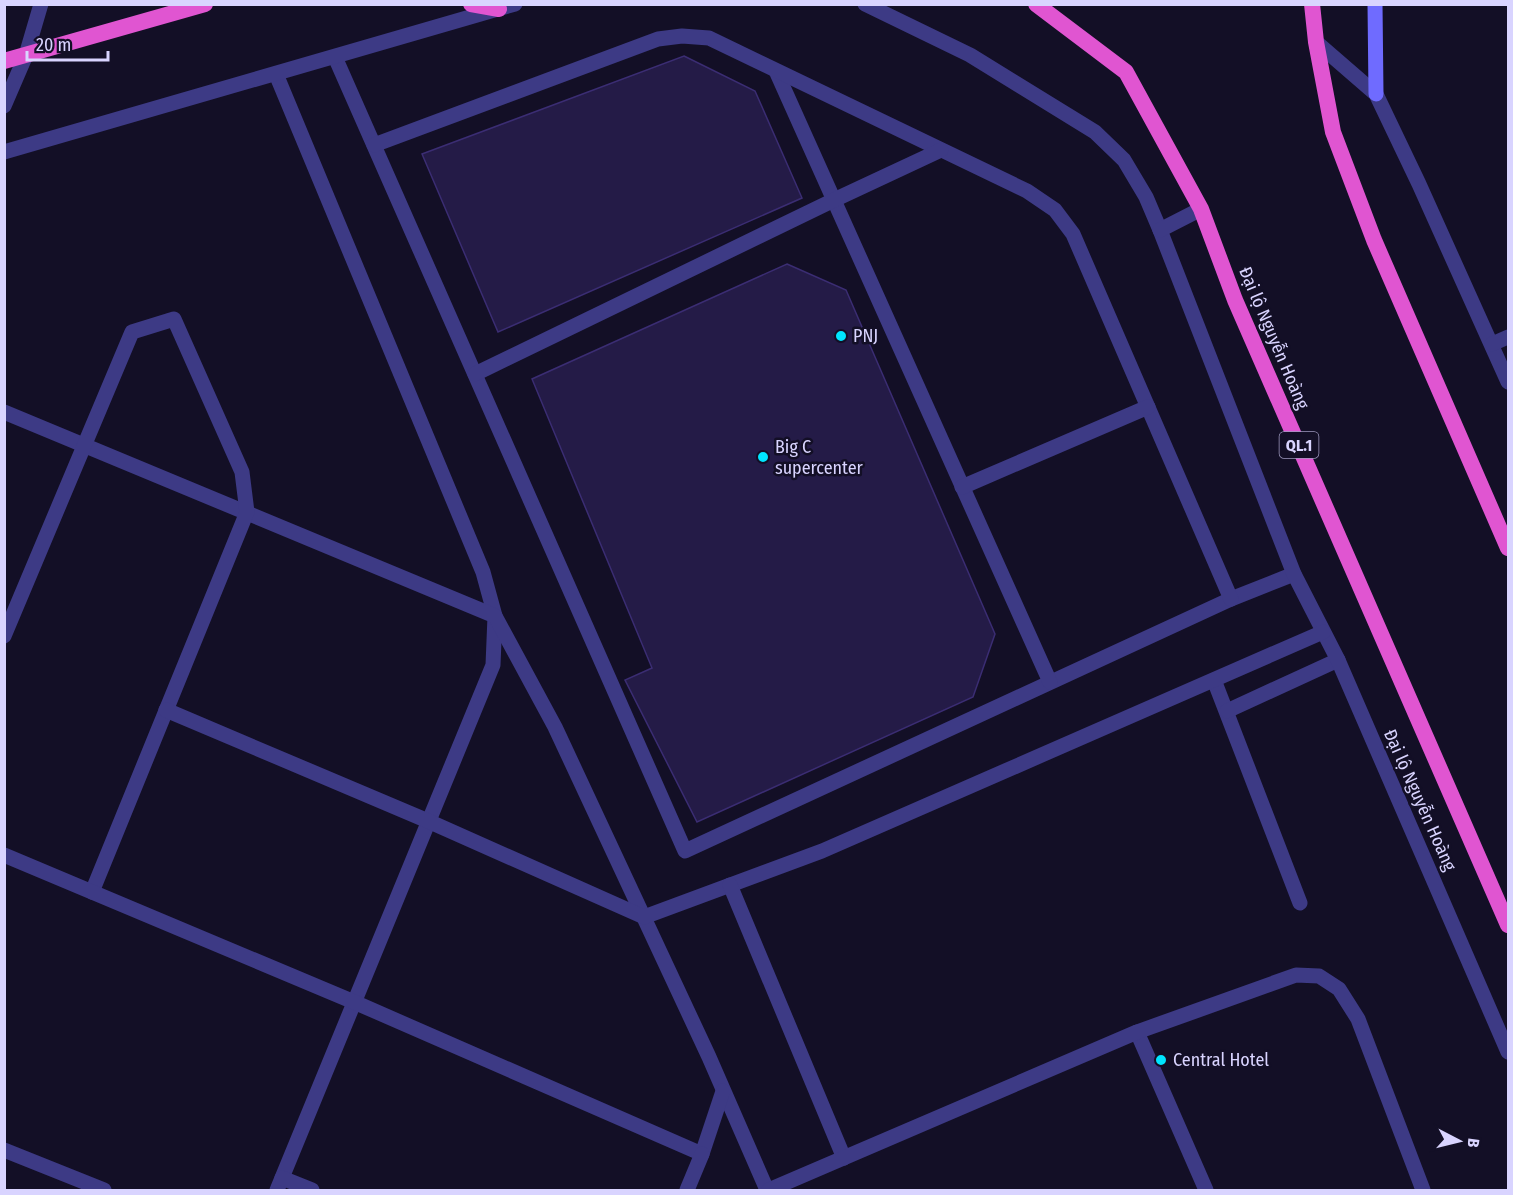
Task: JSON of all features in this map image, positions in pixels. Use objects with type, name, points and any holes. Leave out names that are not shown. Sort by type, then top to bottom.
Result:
[{"type":"highway","points":[[4,61],[205,4]]},
{"type":"highway","points":[[471,4],[507,7]]},
{"type":"highway","name":"Đại lộ Nguyễn Hoàng","points":[[1036,4],[1126,72],[1202,209],[1235,300],[1509,925]]},
{"type":"highway","points":[[1312,4],[1316,42],[1332,132],[1363,212],[1509,548]]},
{"type":"main road","points":[[1375,4],[1376,94]]},
{"type":"street","points":[[4,106],[26,55],[41,4]]},
{"type":"street","name":"Đại lộ Nguyễn Hoàng","points":[[865,4],[969,55],[1095,132],[1124,160],[1146,197],[1160,230],[1294,574],[1338,660],[1509,1052]]},
{"type":"street","points":[[4,152],[507,7]]},
{"type":"street","points":[[374,145],[658,39],[682,36],[709,38],[1027,191],[1055,210],[1073,234],[1231,599]]},
{"type":"street","points":[[1316,42],[1376,94],[1509,382]]},
{"type":"street","points":[[335,57],[685,851],[1231,599],[1294,574]]},
{"type":"street","points":[[776,71],[1050,682]]},
{"type":"street","points":[[276,74],[483,572],[495,616],[555,727],[768,1191],[1137,1032],[1296,975],[1319,976],[1340,988],[1358,1019],[1423,1191]]},
{"type":"street","points":[[475,374],[941,150]]},
{"type":"street","points":[[1160,230],[1202,209]]},
{"type":"street","points":[[4,636],[132,332],[174,319],[242,472],[247,513],[92,892]]},
{"type":"street","points":[[1492,344],[1509,337]]},
{"type":"street","points":[[962,487],[1148,407]]},
{"type":"street","points":[[4,412],[495,616]]},
{"type":"street","points":[[312,1191],[279,1184],[493,665],[495,616]]},
{"type":"street","points":[[166,710],[428,821],[644,917],[822,851],[1323,632]]},
{"type":"street","points":[[1227,711],[1338,660]]},
{"type":"street","points":[[1214,680],[1300,903]]},
{"type":"street","points":[[4,855],[354,1002],[702,1154]]},
{"type":"street","points":[[730,885],[843,1158]]},
{"type":"street","points":[[1137,1032],[1206,1191]]},
{"type":"street","points":[[687,1191],[723,1091]]},
{"type":"street","points":[[4,1150],[104,1191]]},
{"type":"building","points":[[684,56],[755,91],[802,198],[498,332],[422,154]]},
{"type":"building","points":[[787,264],[846,290],[995,634],[973,697],[697,822],[625,680],[652,668],[532,379]]},
{"type":"place","name":"PNJ","points":[[841,336]]},
{"type":"place","name":"Big C supercenter","points":[[763,457]]},
{"type":"place","name":"Central Hotel","points":[[1161,1060]]}]
